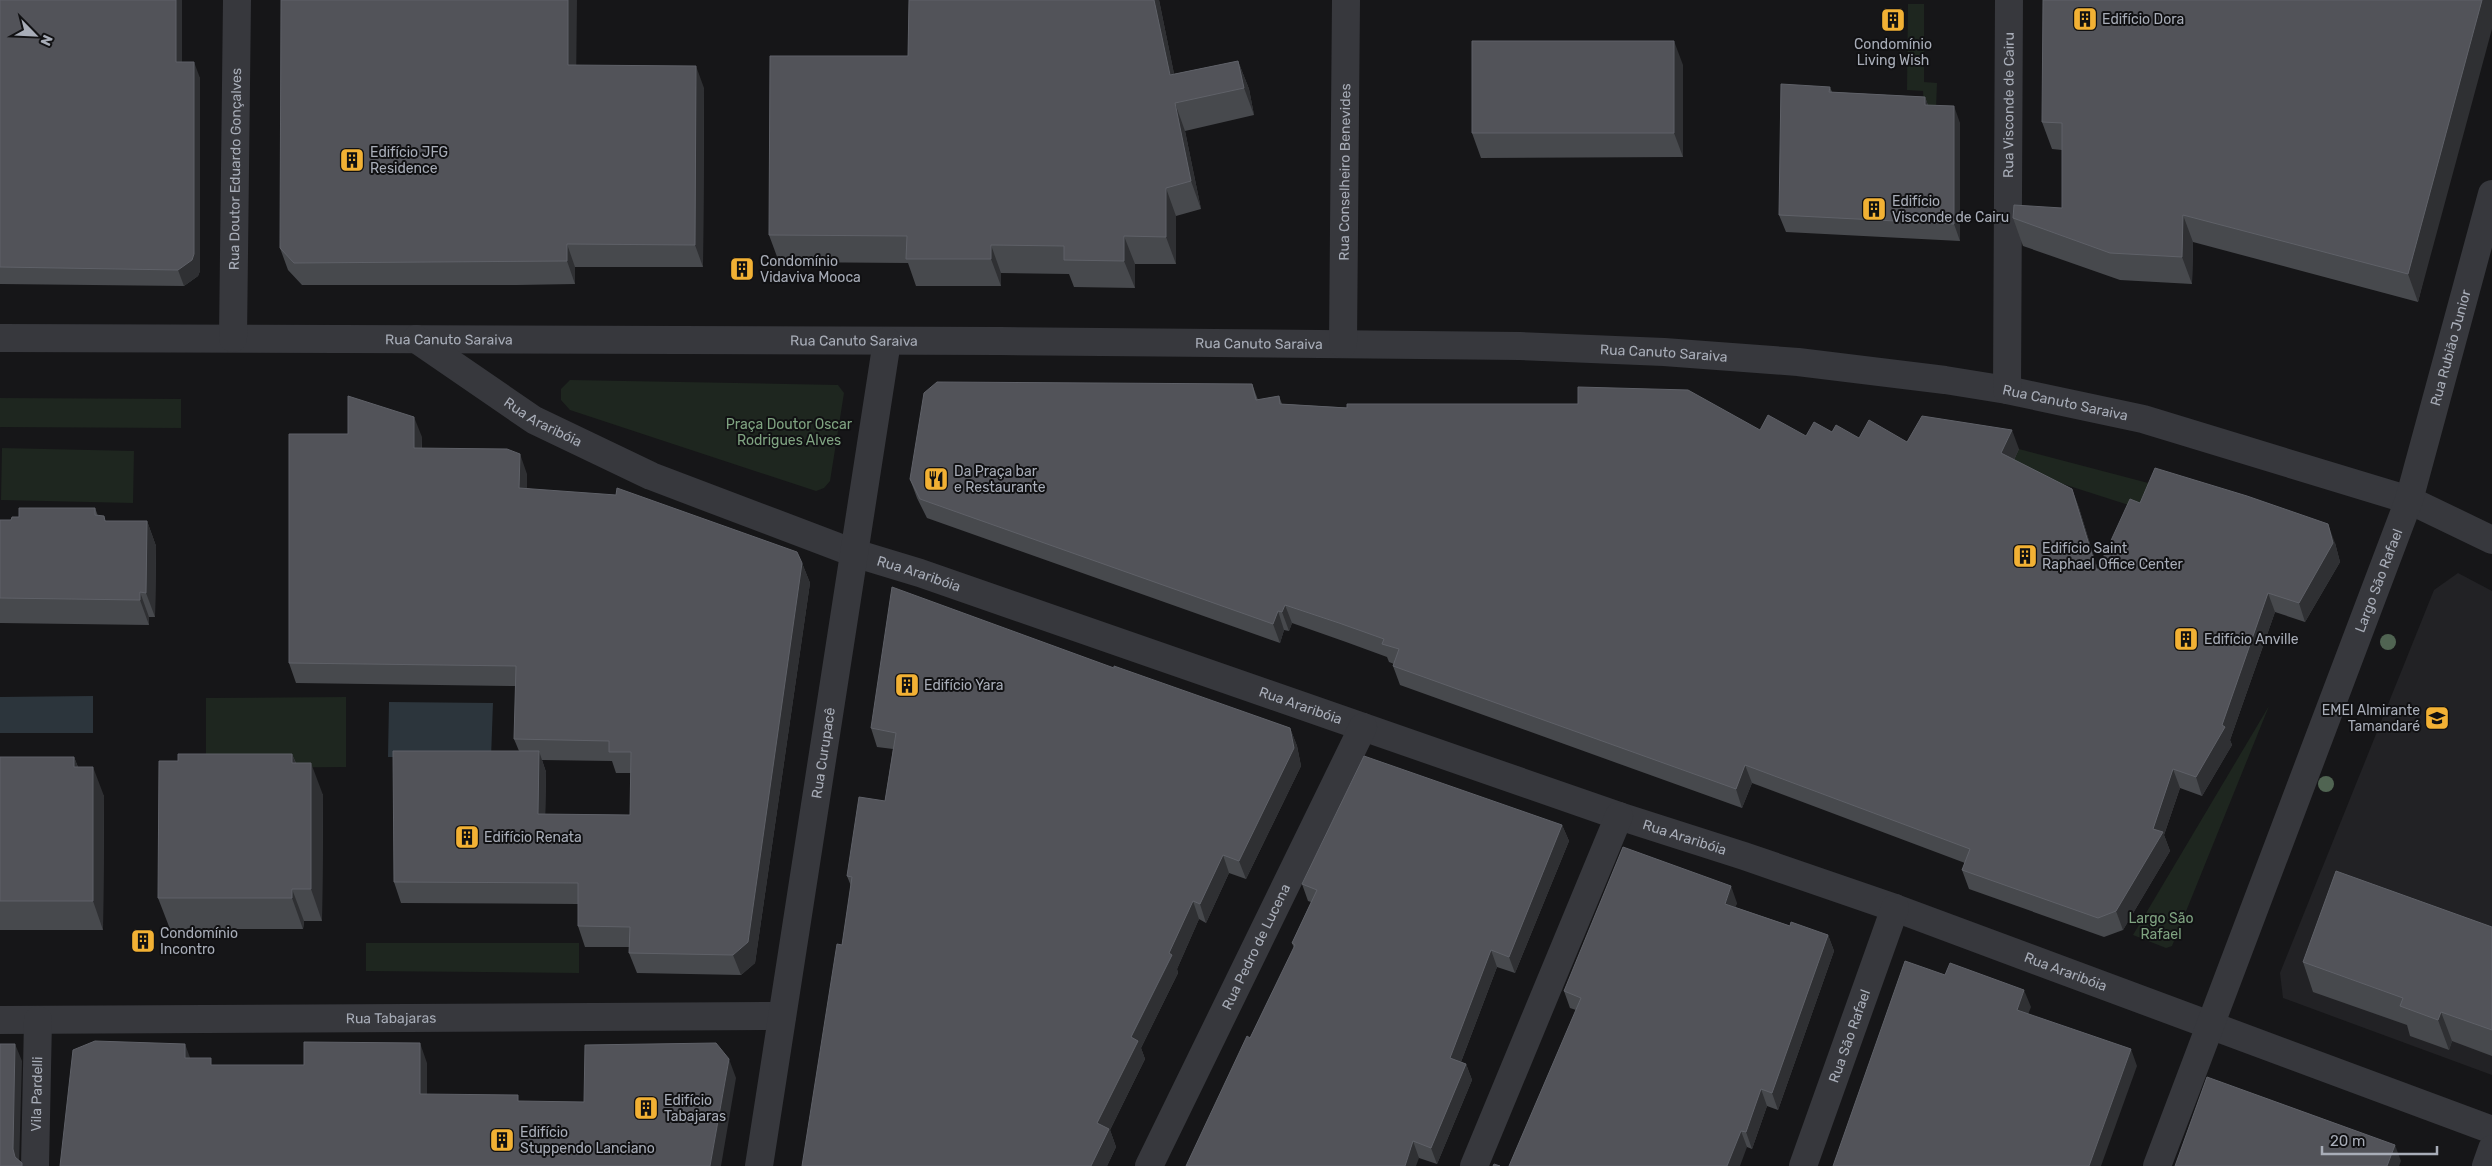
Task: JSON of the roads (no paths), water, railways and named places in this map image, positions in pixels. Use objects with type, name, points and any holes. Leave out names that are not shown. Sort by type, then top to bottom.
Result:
[{"type":"street","name":"Rua Doutor Eduardo Gonçalves","points":[[233,338],[237,0]]},
{"type":"street","name":"Rua Conselheiro Benevides","points":[[1343,344],[1346,0]]},
{"type":"street","name":"Rua Visconde de Cairu","points":[[2008,390],[2009,0]]},
{"type":"street","name":"Rua Rubião Junior","points":[[2409,500],[2492,194]]},
{"type":"street","name":"Rua Canuto Saraiva","points":[[0,338],[887,341],[1520,346],[1664,352],[1798,362],[1945,380],[2008,390],[2143,419],[2409,500],[2492,540]]},
{"type":"street","name":"Rua Araribóia","points":[[416,339],[534,420],[651,476],[854,553],[920,573],[1619,816],[1744,856],[1895,908],[2210,1025]]},
{"type":"street","name":"Rua Curupacê","points":[[759,1166],[887,341]]},
{"type":"street","name":"Largo São Rafael","points":[[2157,1166],[2409,500]]},
{"type":"street","name":"Rua Pedro de Lucena","points":[[1149,1166],[1363,727]]},
{"type":"street","points":[[1474,1166],[1619,816]]},
{"type":"street","name":"Rua São Rafael","points":[[1803,1166],[1895,908]]},
{"type":"street","name":"Rua Tabajaras","points":[[0,1020],[782,1016]]},
{"type":"street","name":"Vila Pardelli","points":[[35,1166],[38,1020]]},
{"type":"street","points":[[2210,1025],[2492,1130]]},
{"type":"street","points":[[2486,1166],[2492,1149]]},
{"type":"place","name":"Edifício Dora","points":[[2085,19]]},
{"type":"place","name":"Condomínio Living Wish","points":[[1893,20]]},
{"type":"place","name":"Edifício JFG Residence","points":[[352,160]]},
{"type":"place","name":"Edifício Visconde de Cairu","points":[[1874,209]]},
{"type":"place","name":"Condomínio Vidaviva Mooca","points":[[742,269]]},
{"type":"place","name":"Da Praça bar e Restaurante","points":[[936,479]]},
{"type":"place","name":"Edifício Saint Raphael Office Center","points":[[2025,556]]},
{"type":"place","name":"Edifício Anville","points":[[2186,639]]},
{"type":"place","name":"Edifício Yara","points":[[907,685]]},
{"type":"place","name":"EMEI Almirante Tamandaré","points":[[2437,718]]},
{"type":"place","name":"Edifício Renata","points":[[467,837]]},
{"type":"place","name":"Condomínio Incontro","points":[[143,941]]},
{"type":"place","name":"Edifício Tabajaras","points":[[646,1108]]},
{"type":"place","name":"Edifício Stuppendo Lanciano","points":[[502,1140]]},
{"type":"park label","name":"Praça Doutor Oscar Rodrigues Alves","points":[[789,432]]}]
